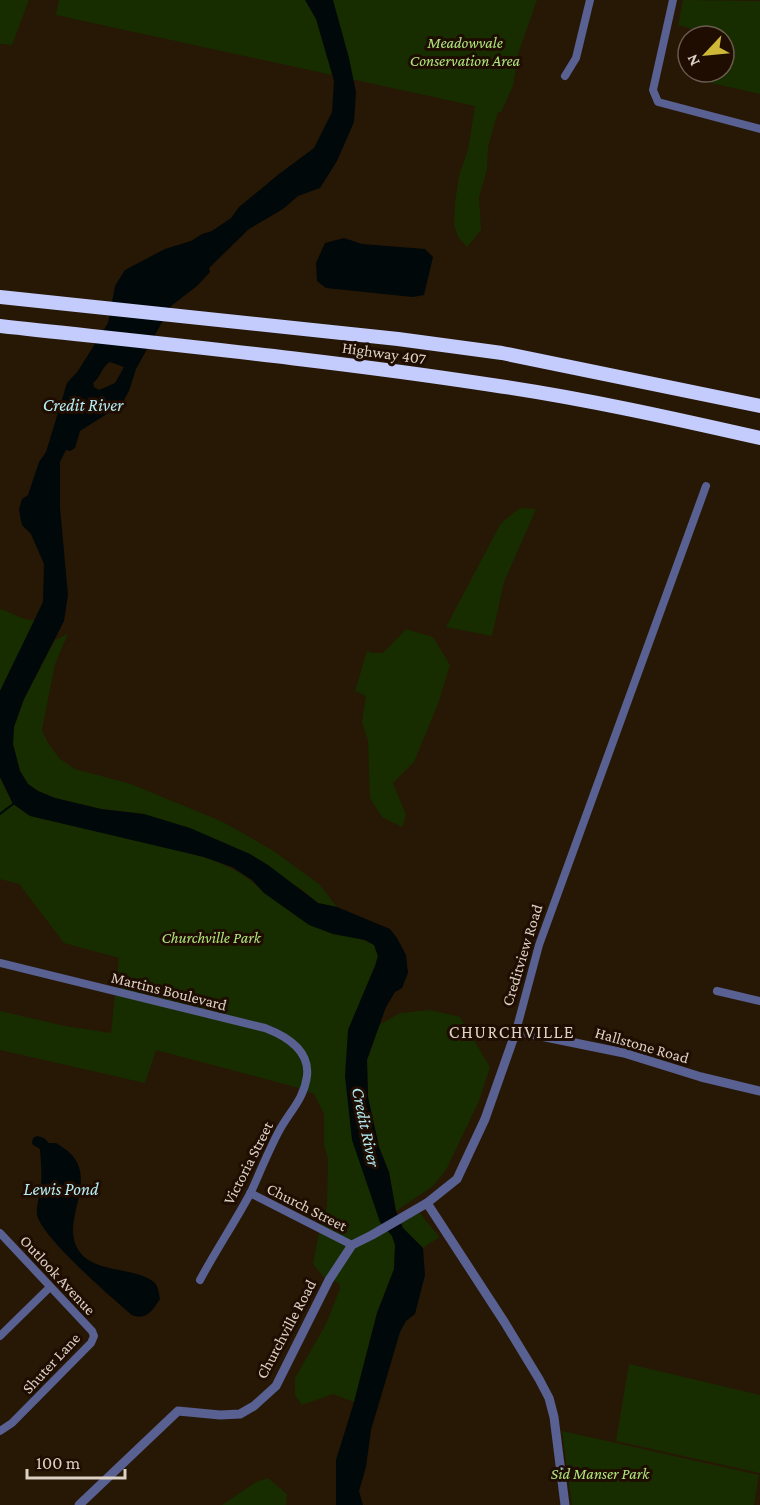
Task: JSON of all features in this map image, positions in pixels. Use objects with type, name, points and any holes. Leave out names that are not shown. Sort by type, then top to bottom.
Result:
[{"type":"highway","name":"Highway 407","points":[[0,297],[398,339],[502,353],[760,406]]},
{"type":"highway","name":"Highway 407","points":[[0,326],[361,366],[495,385],[700,424],[760,438]]},
{"type":"street","points":[[565,75],[576,58],[590,0]]},
{"type":"street","points":[[673,0],[652,90],[658,102],[760,129]]},
{"type":"street","name":"Creditview Road","points":[[427,1203],[451,1185],[462,1171],[484,1119],[516,1031],[539,945],[706,486]]},
{"type":"street","name":"Martins Boulevard","points":[[0,963],[265,1028],[281,1034],[295,1045],[303,1057],[307,1076]]},
{"type":"street","points":[[717,991],[760,1001]]},
{"type":"street","name":"Hallstone Road","points":[[516,1031],[624,1053],[701,1077],[760,1091]]},
{"type":"street","name":"Victoria Street","points":[[200,1280],[250,1193],[279,1131],[300,1102],[307,1076]]},
{"type":"street","name":"Church Street","points":[[250,1193],[352,1245]]},
{"type":"street","points":[[352,1245],[427,1203],[505,1323],[549,1398],[554,1417],[565,1505]]},
{"type":"street","name":"Outlook Avenue","points":[[0,1235],[92,1331],[94,1336]]},
{"type":"street","name":"Churchville Road","points":[[79,1505],[178,1411],[220,1415],[240,1414],[254,1406],[276,1386],[329,1280],[352,1245]]},
{"type":"street","points":[[0,1336],[50,1287]]},
{"type":"street","name":"Shuter Lane","points":[[0,1431],[12,1423],[53,1382],[91,1343],[94,1336]]},
{"type":"green space","points":[[0,0],[29,0],[12,45],[0,44]]},
{"type":"green space","name":"Meadowvale Conservation Area","points":[[59,0],[537,0],[519,51],[513,86],[501,112],[498,112],[488,147],[487,170],[479,197],[481,230],[467,247],[458,237],[454,224],[459,176],[468,150],[475,106],[56,15]]},
{"type":"green space","points":[[683,0],[760,1],[760,94],[715,84],[736,84],[736,24],[678,24]]},
{"type":"green space","points":[[520,508],[536,509],[504,582],[492,636],[446,627],[501,523]]},
{"type":"green space","points":[[0,609],[35,620],[0,691]]},
{"type":"green space","points":[[406,629],[433,637],[450,665],[438,704],[414,762],[393,783],[406,815],[402,827],[382,817],[370,798],[368,740],[362,722],[366,696],[355,691],[367,651],[383,653]]},
{"type":"green space","points":[[68,634],[55,664],[42,730],[60,759],[75,769],[131,784],[223,822],[272,850],[319,884],[337,907],[318,903],[300,888],[144,814],[101,809],[55,798],[28,784],[20,771],[13,744],[14,727],[24,699],[55,640]]},
{"type":"green space","name":"Churchville Park","points":[[0,777],[13,804],[213,860],[244,876],[264,893],[374,945],[378,956],[375,966],[348,1030],[380,1222],[392,1236],[395,1245],[394,1270],[377,1313],[354,1402],[333,1394],[302,1405],[295,1395],[295,1378],[326,1324],[340,1289],[339,1283],[324,1277],[313,1264],[320,1227],[327,1206],[328,1159],[324,1145],[324,1114],[314,1094],[303,1089],[156,1050],[145,1083],[0,1050],[0,1011],[65,1026],[111,1033],[119,958],[64,943],[19,884],[0,879]]},
{"type":"green space","points":[[430,1010],[460,1017],[490,1067],[479,1101],[446,1170],[433,1186],[396,1211],[389,1172],[379,1147],[368,1097],[367,1060],[379,1025],[400,1013]]},
{"type":"green space","points":[[420,1213],[439,1237],[423,1248],[403,1228],[400,1221]]},
{"type":"green space","points":[[629,1364],[760,1395],[760,1473],[616,1441]]},
{"type":"green space","name":"Sid Manser Park","points":[[562,1431],[759,1475],[754,1505],[572,1505]]},
{"type":"green space","points":[[268,1478],[287,1494],[286,1505],[222,1505],[256,1482]]},
{"type":"water","name":"Credit River","points":[[305,0],[333,0],[356,92],[354,122],[337,161],[320,188],[298,196],[283,209],[249,229],[209,268],[210,272],[197,286],[171,306],[136,369],[129,391],[121,405],[80,431],[75,448],[70,451],[66,450],[60,462],[60,508],[68,595],[64,621],[24,699],[14,727],[13,744],[20,771],[28,784],[38,791],[55,798],[101,809],[144,814],[190,828],[250,854],[318,903],[337,907],[390,929],[406,955],[408,973],[402,988],[395,992],[386,1007],[367,1060],[368,1097],[379,1147],[389,1172],[396,1211],[403,1228],[423,1248],[425,1275],[415,1314],[406,1321],[400,1332],[371,1430],[366,1467],[359,1491],[363,1505],[336,1505],[336,1460],[377,1313],[394,1269],[395,1245],[392,1236],[380,1222],[352,1140],[345,1076],[348,1030],[375,966],[378,956],[374,945],[365,940],[333,934],[309,925],[232,867],[204,857],[30,816],[13,804],[0,777],[0,691],[43,602],[44,564],[31,534],[22,525],[19,510],[22,499],[28,495],[39,462],[46,452],[67,383],[78,371],[108,323],[115,286],[125,270],[165,249],[191,241],[212,231],[231,218],[239,207],[279,174],[314,148],[332,112],[334,81],[316,19]],"holes":[[[110,362],[124,367],[115,383],[99,390],[94,387],[93,383]]]},
{"type":"water","points":[[344,238],[362,244],[425,249],[433,257],[424,295],[413,297],[326,288],[317,281],[316,263],[325,243]]},
{"type":"water","name":"Lewis Pond","points":[[37,1136],[64,1148],[78,1165],[81,1177],[80,1190],[73,1228],[74,1240],[79,1251],[86,1258],[104,1267],[136,1274],[154,1282],[160,1299],[149,1313],[141,1317],[132,1315],[63,1251],[41,1224],[37,1214],[41,1181],[40,1149],[32,1144],[33,1138]]},
{"type":"waterway","points":[[0,814],[13,804]]},
{"type":"district","name":"CHURCHVILLE","points":[[512,1032]]}]
